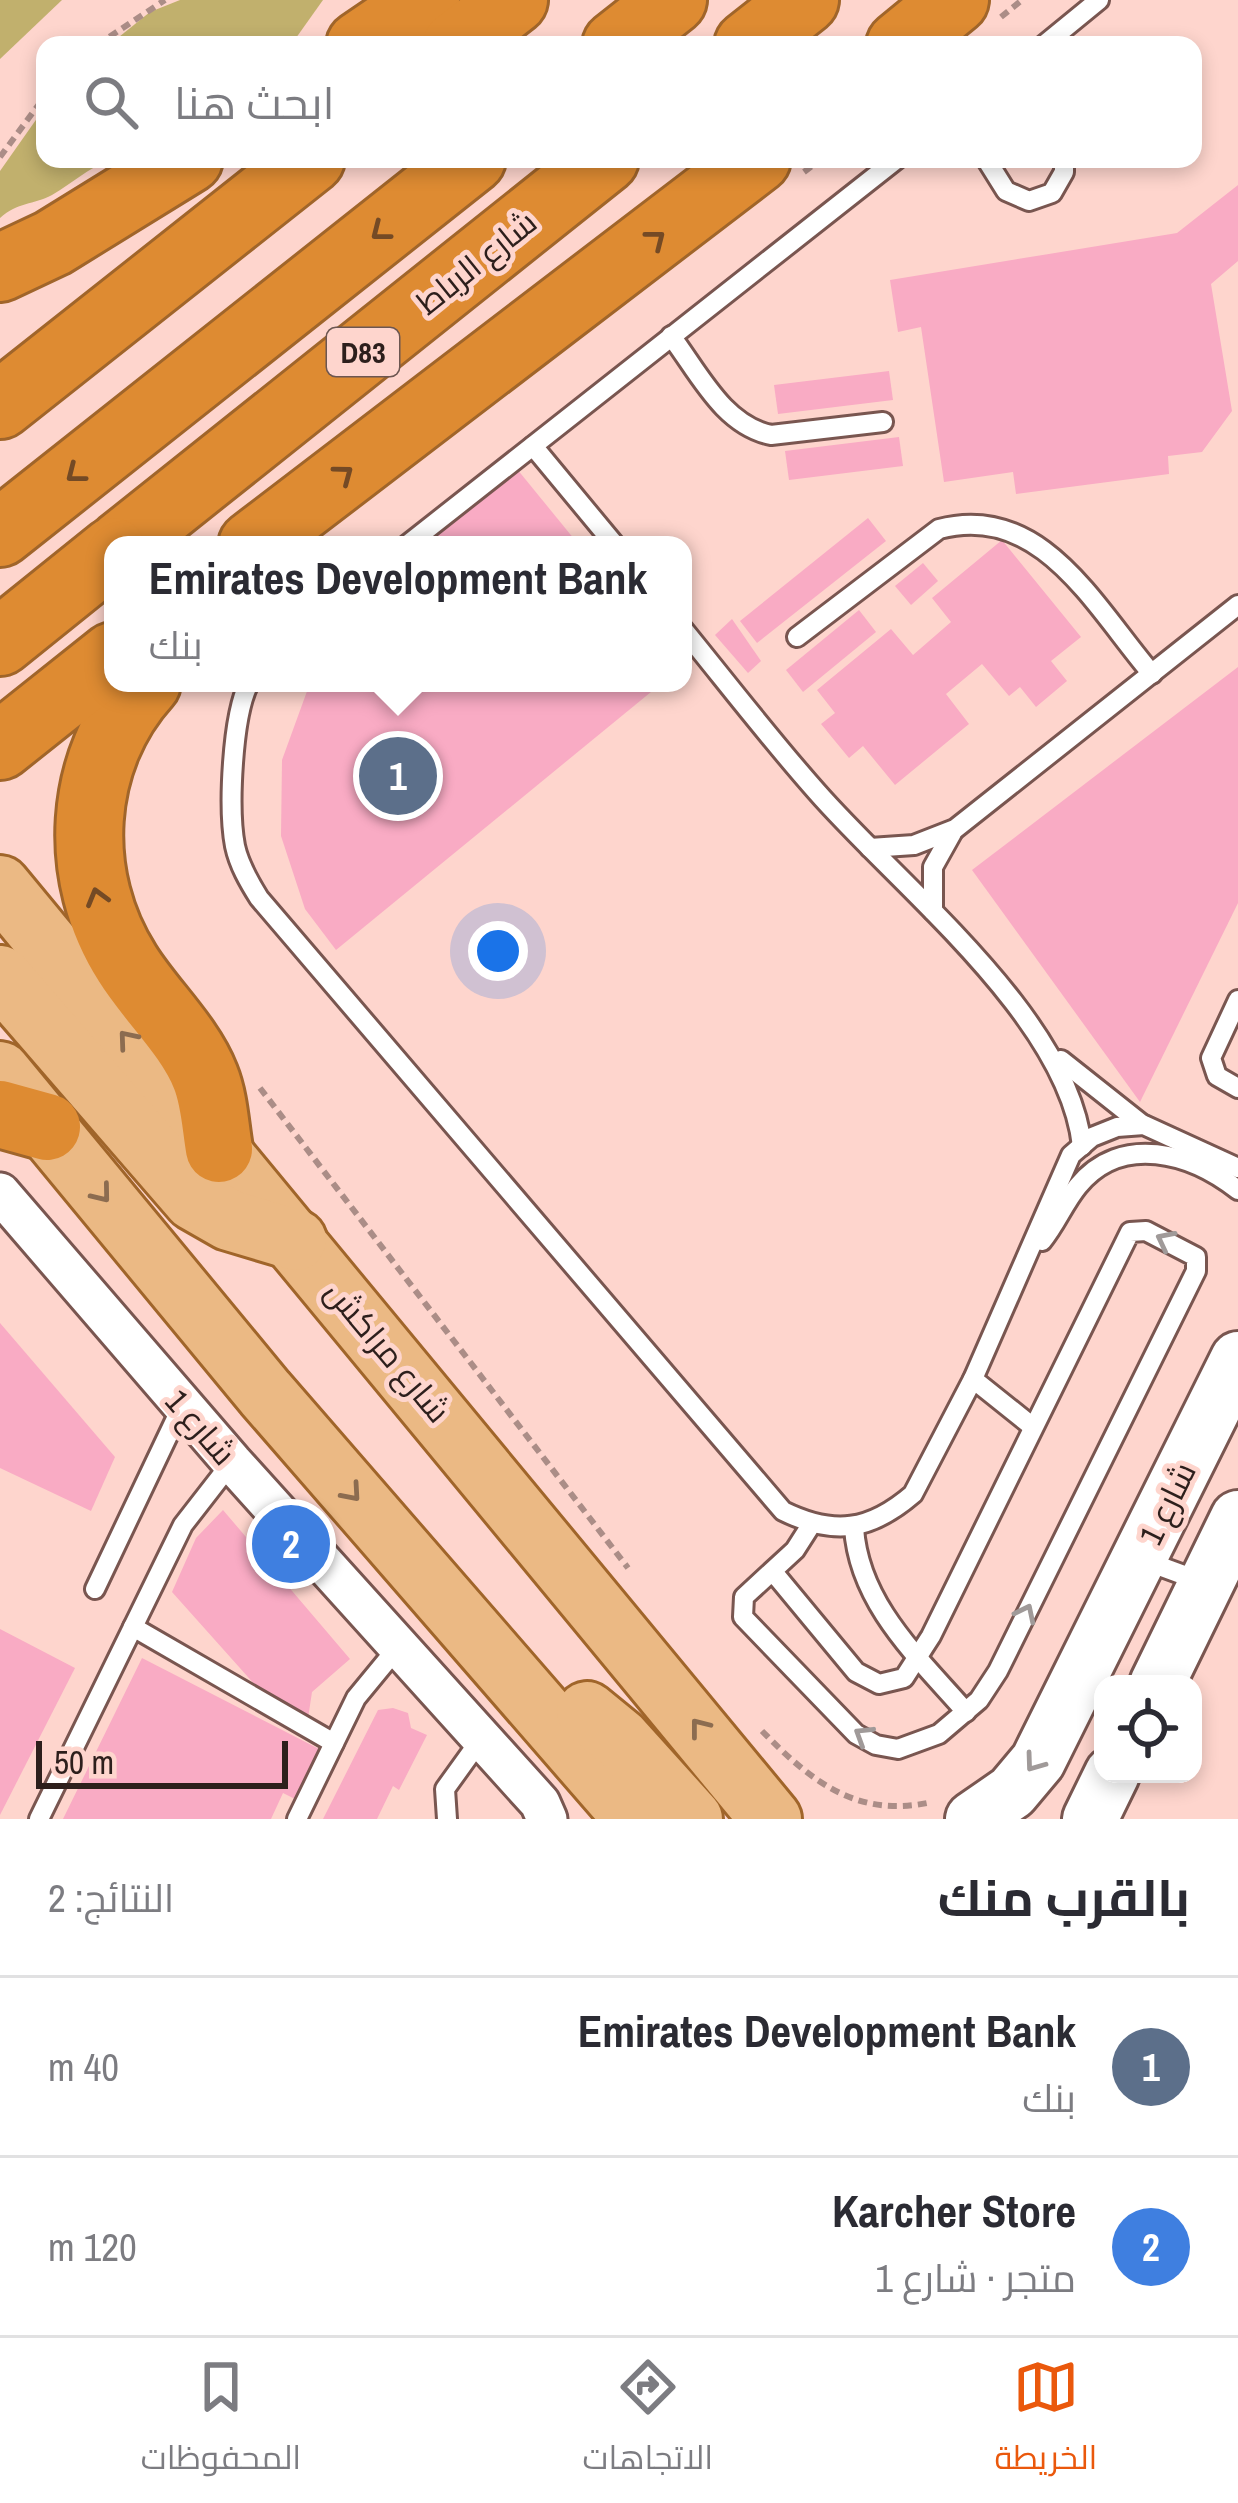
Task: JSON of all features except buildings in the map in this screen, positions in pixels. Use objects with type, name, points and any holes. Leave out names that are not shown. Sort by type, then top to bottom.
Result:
[{"type":"highway","points":[[373,36],[425,0]]},
{"type":"highway","points":[[468,36],[514,0]]},
{"type":"highway","points":[[627,36],[673,0]]},
{"type":"highway","points":[[759,36],[805,0]]},
{"type":"highway","points":[[911,36],[955,0]]},
{"type":"highway","points":[[0,268],[175,168]]},
{"type":"highway","points":[[0,405],[300,168]]},
{"type":"highway","name":"D83","points":[[0,532],[461,168]]},
{"type":"highway","name":"شارع الرباط","points":[[132,536],[594,168]]},
{"type":"highway","points":[[269,536],[745,168]]},
{"type":"highway","points":[[0,304],[132,196]]},
{"type":"highway","points":[[0,642],[104,558]]},
{"type":"highway","points":[[0,746],[104,663]]},
{"type":"highway","points":[[140,692],[119,720],[94,784],[89,817],[92,880],[112,940],[204,1072],[219,1149]]},
{"type":"main road","name":"شارع مراكش","points":[[0,886],[772,1812]]},
{"type":"main road","points":[[0,976],[194,1200],[230,1220],[296,1240]]},
{"type":"main road","points":[[0,1072],[24,1121],[635,1819]]},
{"type":"main road","points":[[499,1662],[583,1708],[620,1739],[692,1819]]},
{"type":"street","name":"شارع 1","points":[[0,1193],[182,1406],[540,1803],[547,1819]]},
{"type":"street","name":"شارع 1","points":[[956,1810],[1012,1792],[1038,1761],[1238,1359]]},
{"type":"street","points":[[1161,1675],[1219,1580],[1238,1519]]},
{"type":"street","points":[[1090,1819],[1108,1783]]},
{"type":"lane","points":[[1055,36],[1100,0]]},
{"type":"lane","points":[[418,536],[886,168]]},
{"type":"lane","points":[[992,168],[1006,191],[1029,201],[1041,199],[1060,184],[1063,168]]},
{"type":"lane","points":[[671,336],[727,412],[754,432],[771,435],[883,422]]},
{"type":"lane","points":[[533,446],[608,536]]},
{"type":"lane","points":[[796,637],[939,529],[968,521],[998,523],[1026,534],[1049,553],[1152,674]]},
{"type":"lane","points":[[870,848],[914,845],[956,829],[1238,605]]},
{"type":"lane","points":[[692,639],[817,792],[933,911],[1041,1040],[1090,1087],[1144,1125],[1238,1168]]},
{"type":"lane","points":[[246,692],[238,724],[232,820],[235,848],[259,898],[761,1489],[783,1511],[811,1525],[854,1528],[887,1516],[913,1494],[973,1379],[1031,1254],[1059,1180],[1082,1146],[1117,1127],[1144,1125]]},
{"type":"lane","points":[[933,911],[933,867],[956,829]]},
{"type":"lane","points":[[1238,1000],[1211,1058],[1217,1076],[1238,1088]]},
{"type":"lane","points":[[1041,1040],[1066,1079],[1082,1146]]},
{"type":"lane","points":[[1031,1254],[1075,1189],[1118,1156],[1171,1155],[1238,1190]]},
{"type":"lane","points":[[774,1573],[866,1680],[892,1683],[919,1659],[1130,1232],[1147,1231],[1196,1257],[1196,1271],[998,1671],[966,1712],[938,1734],[898,1749],[856,1734],[743,1616],[744,1597],[774,1573],[811,1525]]},
{"type":"lane","points":[[973,1379],[1033,1427]]},
{"type":"lane","points":[[94,1589],[182,1406]]},
{"type":"lane","points":[[39,1819],[196,1502],[232,1462]]},
{"type":"lane","points":[[854,1528],[859,1564],[871,1595],[966,1712]]},
{"type":"lane","points":[[1146,1547],[1162,1567],[1183,1579],[1219,1580]]},
{"type":"lane","points":[[133,1627],[334,1743]]},
{"type":"lane","points":[[297,1819],[368,1681],[398,1647]]},
{"type":"lane","points":[[447,1819],[445,1789],[481,1739]]},
{"type":"path","points":[[111,36],[165,0]]},
{"type":"path","points":[[0,157],[36,108]]},
{"type":"path","points":[[256,1083],[632,1573]]},
{"type":"path","points":[[752,1720],[800,1770],[842,1798],[892,1808],[956,1810]]},
{"type":"shaded area","points":[[0,0],[62,0],[0,59]]},
{"type":"shaded area","points":[[180,0],[323,0],[297,36],[120,36],[150,12]]},
{"type":"shaded area","points":[[36,120],[36,168],[94,168],[52,195],[0,218],[0,171]]},
{"type":"place","name":"Emirates Development Bank","points":[[398,776]]},
{"type":"place","name":"Karcher Store","points":[[291,1544]]}]
